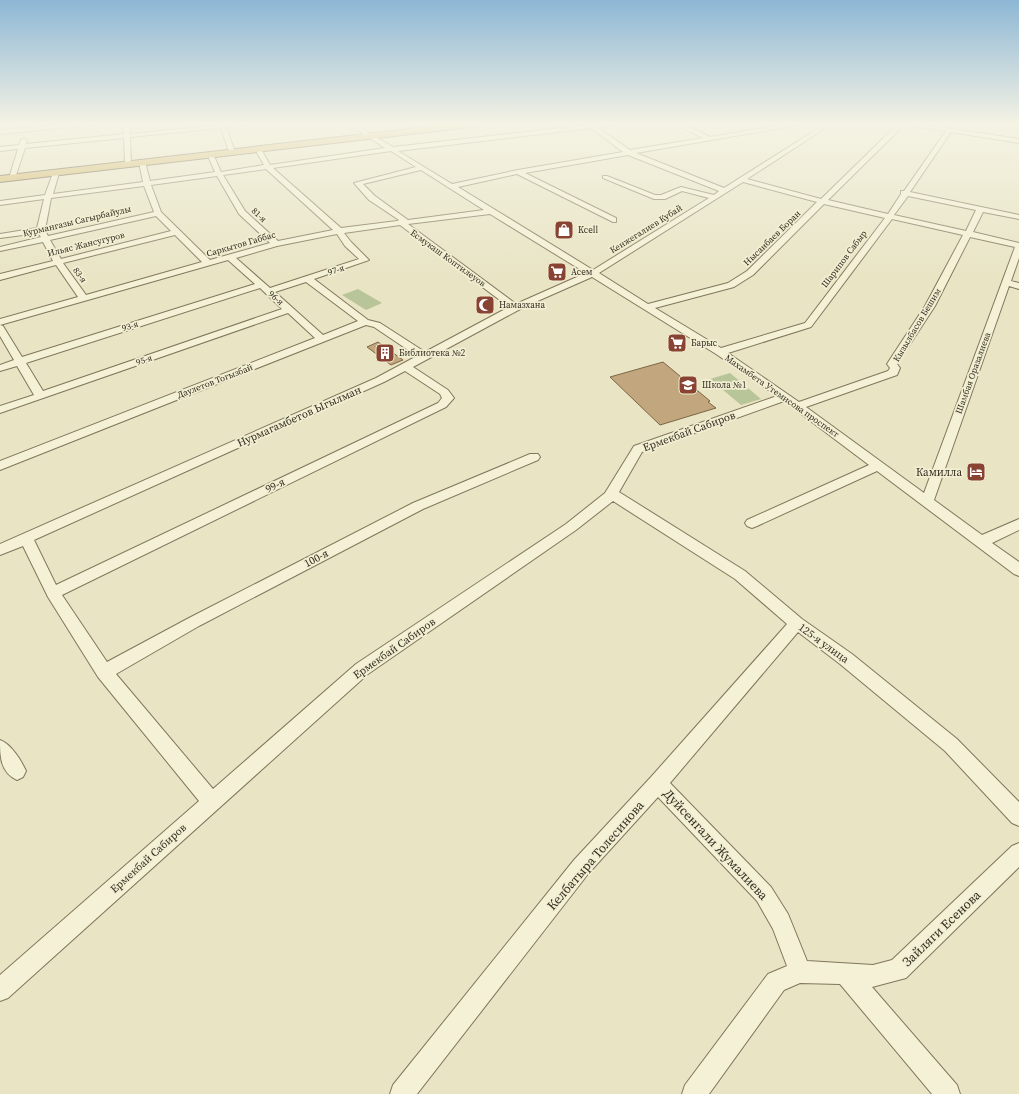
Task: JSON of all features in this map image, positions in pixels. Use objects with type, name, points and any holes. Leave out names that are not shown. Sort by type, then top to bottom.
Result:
[{"type":"highway","points":[[0,179],[41,174]]},
{"type":"street","points":[[12,178],[13,174]]},
{"type":"street","points":[[0,236],[42,234],[48,197],[55,174]]},
{"type":"street","points":[[145,174],[158,213],[209,264]]},
{"type":"street","points":[[0,203],[219,174]]},
{"type":"street","name":"81-я","points":[[219,174],[242,212],[276,244]]},
{"type":"street","points":[[276,174],[339,231]]},
{"type":"street","name":"Есмукаш Коптилеуов","points":[[397,174],[358,183],[372,198],[402,222],[516,308]]},
{"type":"street","name":"Махамбета Утемисова проспект","points":[[433,174],[720,352],[798,406],[1019,570]]},
{"type":"street","points":[[452,186],[508,174]]},
{"type":"street","points":[[522,174],[613,220]]},
{"type":"street","points":[[680,174],[725,191]]},
{"type":"street","name":"Кенжегалиев Кубай","points":[[593,273],[751,174]]},
{"type":"street","name":"Нысанбаев Боран","points":[[646,306],[697,295],[731,285],[750,273],[852,174]]},
{"type":"street","name":"Шарипов Сабыр","points":[[720,352],[808,325],[890,216],[918,174]]},
{"type":"street","points":[[605,176],[654,197],[662,197],[681,189],[715,197]]},
{"type":"street","points":[[742,180],[824,202],[1019,245]]},
{"type":"street","points":[[904,193],[1019,217]]},
{"type":"street","name":"Кызылбасов Бешим","points":[[798,406],[893,373],[895,368],[892,364],[930,306],[981,209]]},
{"type":"street","name":"Саркытов Габбас","points":[[0,322],[276,244],[339,231],[493,211]]},
{"type":"street","name":"Курмангазы Сагырбайулы","points":[[0,249],[42,234],[158,213]]},
{"type":"street","name":"97-я","points":[[268,291],[309,280],[365,260],[364,257],[348,244],[339,231]]},
{"type":"street","name":"Ильяс Жансугуров","points":[[0,277],[176,232]]},
{"type":"street","name":"83-я","points":[[42,234],[58,262],[84,299]]},
{"type":"street","name":"Шамбая Оразалиева","points":[[927,501],[1019,245]]},
{"type":"street","name":"96-я","points":[[230,258],[322,339]]},
{"type":"street","name":"Нурмагамбетов Ыгылман","points":[[0,550],[406,367],[516,308],[593,273]]},
{"type":"street","points":[[309,280],[365,322],[377,325],[424,356]]},
{"type":"street","points":[[1006,282],[1019,286]]},
{"type":"street","name":"93-я","points":[[0,368],[260,285]]},
{"type":"street","name":"95-я","points":[[0,410],[288,310]]},
{"type":"street","name":"Даулетов Тогызбай","points":[[0,466],[365,322]]},
{"type":"street","points":[[0,328],[40,396]]},
{"type":"street","name":"99-я","points":[[54,593],[442,405],[448,398],[444,392],[406,367]]},
{"type":"street","name":"Ермекбай Сабиров","points":[[0,990],[362,669],[570,527],[610,496],[638,449],[785,397]]},
{"type":"street","name":"100-я","points":[[104,672],[194,622],[418,506],[448,492],[534,457]]},
{"type":"street","points":[[752,523],[878,466]]},
{"type":"street","name":"125-я улица","points":[[610,496],[616,496],[740,575],[797,623],[846,659],[951,745],[1019,816]]},
{"type":"street","points":[[981,542],[1019,524]]},
{"type":"street","points":[[26,538],[54,593],[104,672],[212,802]]},
{"type":"street","name":"Келбатыра Толесинова","points":[[402,1094],[582,867],[658,783],[797,623]]},
{"type":"street","points":[[0,748],[17,771]]},
{"type":"street","name":"Дуйсенгали Жумалиева","points":[[658,783],[764,894],[775,908],[787,935],[800,972]]},
{"type":"street","name":"Зайляги Есенова","points":[[694,1094],[776,982],[800,972],[845,973],[873,976],[898,970],[1019,853]]},
{"type":"street","points":[[845,973],[948,1094]]},
{"type":"green space","points":[[358,289],[382,303],[366,310],[342,295]]},
{"type":"green space","points":[[730,373],[761,399],[741,405],[710,379]]},
{"type":"building","name":"Библиотека №2","points":[[378,342],[403,360],[391,365],[367,347]]},
{"type":"building","name":"Школа №1","points":[[663,362],[710,401],[708,402],[716,408],[660,425],[610,377]]},
{"type":"place","name":"Kcell","points":[[564,230]]},
{"type":"place","name":"Асем","points":[[557,272]]},
{"type":"place","name":"Намазхана","points":[[485,305]]},
{"type":"place","name":"Барыс","points":[[677,343]]},
{"type":"place","name":"Библиотека №2","points":[[385,353]]},
{"type":"place","name":"Школа №1","points":[[688,385]]},
{"type":"place","name":"Камилла","points":[[976,472]]}]
